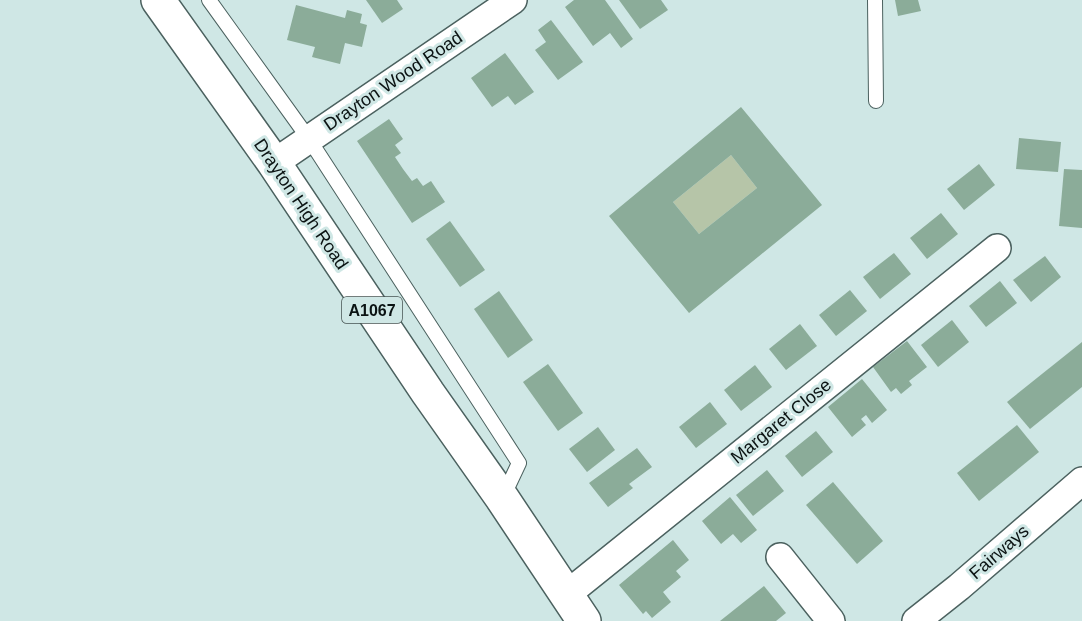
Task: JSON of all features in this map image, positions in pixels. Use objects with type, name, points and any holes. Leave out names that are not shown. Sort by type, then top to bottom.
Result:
[{"type":"main road","name":"Drayton High Road","points":[[158,0],[274,163],[584,621]]},
{"type":"street","name":"Drayton Wood Road","points":[[274,163],[513,0]]},
{"type":"street","name":"Margaret Close","points":[[566,595],[997,248]]},
{"type":"street","name":"Fairways","points":[[916,621],[1082,481]]},
{"type":"street","points":[[780,557],[829,621]]},
{"type":"lane","points":[[209,0],[309,139],[519,462],[502,498]]},
{"type":"lane","points":[[875,0],[876,101]]},
{"type":"green space","points":[[731,155],[757,188],[699,234],[673,202]]},
{"type":"building","points":[[366,0],[397,0],[403,9],[382,23]]},
{"type":"building","points":[[574,0],[605,0],[633,39],[621,48],[610,33],[593,46],[565,7]]},
{"type":"building","points":[[619,0],[661,0],[668,10],[640,29]]},
{"type":"building","points":[[895,0],[918,0],[921,11],[898,16]]},
{"type":"building","points":[[296,5],[345,18],[347,10],[362,14],[360,23],[367,25],[362,47],[345,43],[340,64],[312,57],[315,47],[287,40]]},
{"type":"building","points":[[551,20],[583,62],[558,80],[535,50],[546,42],[538,30]]},
{"type":"building","points":[[505,53],[534,92],[515,105],[508,96],[492,107],[471,78]]},
{"type":"building","points":[[741,107],[822,205],[689,313],[609,216]],"holes":[[[731,155],[757,188],[699,234],[673,202]]]},
{"type":"building","points":[[389,119],[403,139],[395,145],[401,153],[395,157],[403,169],[412,181],[417,178],[423,186],[431,181],[445,202],[412,223],[357,141]]},
{"type":"building","points":[[1019,138],[1061,142],[1058,172],[1016,169]]},
{"type":"building","points":[[979,164],[995,185],[964,210],[947,189]]},
{"type":"building","points":[[1064,169],[1082,170],[1082,228],[1059,226]]},
{"type":"building","points":[[941,213],[958,234],[927,259],[910,238]]},
{"type":"building","points":[[450,221],[485,270],[460,287],[426,239]]},
{"type":"building","points":[[894,253],[911,274],[880,299],[863,277]]},
{"type":"building","points":[[1045,256],[1061,277],[1031,302],[1013,280]]},
{"type":"building","points":[[1000,281],[1017,303],[986,327],[969,306]]},
{"type":"building","points":[[850,290],[867,311],[836,336],[819,315]]},
{"type":"building","points":[[499,291],[533,340],[508,358],[474,309]]},
{"type":"building","points":[[952,320],[969,342],[938,367],[921,345]]},
{"type":"building","points":[[800,324],[817,346],[786,370],[769,349]]},
{"type":"building","points":[[907,341],[927,367],[909,381],[912,385],[901,394],[896,388],[891,392],[873,367]]},
{"type":"building","points":[[1082,342],[1082,387],[1030,429],[1007,402]]},
{"type":"building","points":[[548,364],[583,413],[558,431],[523,382]]},
{"type":"building","points":[[755,365],[772,387],[741,411],[724,390]]},
{"type":"building","points":[[862,379],[887,410],[872,423],[866,415],[861,419],[866,425],[852,437],[828,407]]},
{"type":"building","points":[[710,402],[727,424],[696,448],[679,427]]},
{"type":"building","points":[[1017,425],[1039,452],[979,501],[957,473]]},
{"type":"building","points":[[598,427],[615,450],[587,472],[569,449]]},
{"type":"building","points":[[816,431],[833,452],[802,477],[785,456]]},
{"type":"building","points":[[637,448],[652,467],[629,484],[633,488],[608,507],[589,483]]},
{"type":"building","points":[[767,470],[784,491],[753,516],[736,495]]},
{"type":"building","points":[[833,482],[883,541],[857,564],[806,505]]},
{"type":"building","points":[[730,497],[757,530],[741,543],[733,534],[721,544],[702,521]]},
{"type":"building","points":[[673,540],[689,560],[676,571],[681,577],[663,592],[671,602],[652,618],[646,611],[643,614],[619,585]]},
{"type":"building","points":[[764,586],[786,613],[776,621],[720,621]]}]
